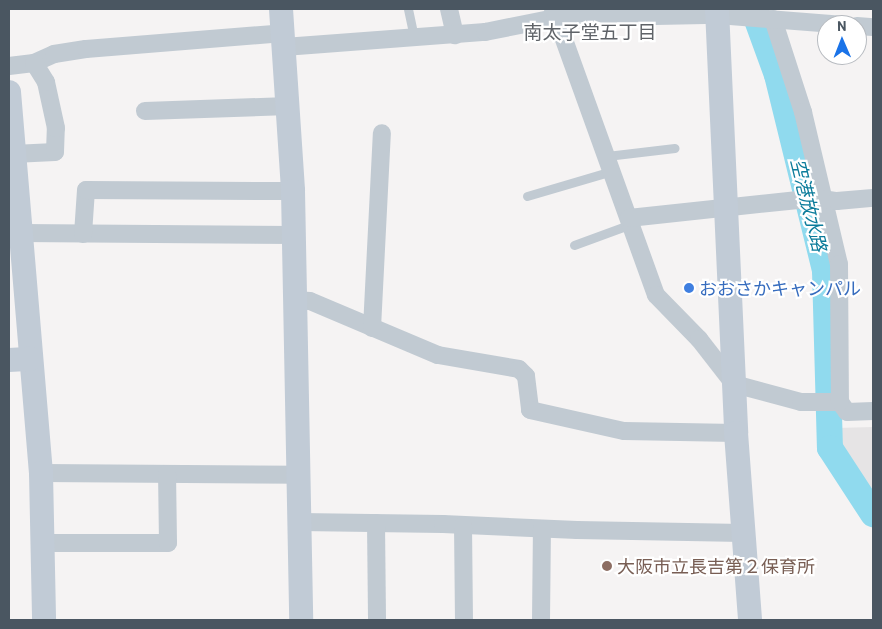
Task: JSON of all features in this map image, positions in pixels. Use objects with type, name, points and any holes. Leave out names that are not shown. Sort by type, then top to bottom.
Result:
[{"type":"street","points":[[281,9],[293,191],[301,620]]},
{"type":"street","points":[[449,9],[455,35]]},
{"type":"street","points":[[718,12],[736,433],[750,620]]},
{"type":"street","points":[[9,66],[34,63],[54,54],[86,49],[283,40],[414,38],[455,35],[485,32],[554,13],[718,12],[817,23]]},
{"type":"street","points":[[554,13],[656,295],[699,340],[734,384],[802,402],[840,402]]},
{"type":"street","points":[[773,19],[802,112],[839,264],[840,402],[847,412],[873,411]]},
{"type":"street","points":[[13,154],[56,152],[56,128],[46,82],[34,63]]},
{"type":"street","points":[[9,106],[20,233],[20,360],[41,473],[44,620]]},
{"type":"street","points":[[145,111],[288,106]]},
{"type":"street","points":[[372,328],[382,133]]},
{"type":"street","points":[[84,234],[86,190],[293,191]]},
{"type":"street","points":[[630,221],[822,199],[837,201],[873,198]]},
{"type":"street","points":[[20,233],[294,235]]},
{"type":"street","points":[[295,300],[310,301],[372,328],[405,339],[438,355],[519,369],[526,376],[530,410],[624,431],[736,433]]},
{"type":"street","points":[[41,473],[299,475]]},
{"type":"street","points":[[43,543],[168,543],[167,474]]},
{"type":"street","points":[[300,522],[744,533]]},
{"type":"street","points":[[376,523],[377,620]]},
{"type":"street","points":[[463,525],[464,620]]},
{"type":"street","points":[[541,620],[542,529]]},
{"type":"lane","points":[[408,9],[414,38]]},
{"type":"lane","points":[[527,196],[609,164],[675,148]]},
{"type":"lane","points":[[574,245],[630,221]]},
{"type":"shaded area","points":[[873,427],[873,497],[838,445],[836,428]]},
{"type":"waterway","name":"空港放水路","points":[[753,9],[777,75],[825,271],[830,448],[873,514]]},
{"type":"place","name":"おおさかキャンパル","points":[[689,288]]},
{"type":"place","name":"大阪市立長吉第２保育所","points":[[607,566]]},
{"type":"district","name":"南太子堂五丁目","points":[[590,32]]}]
